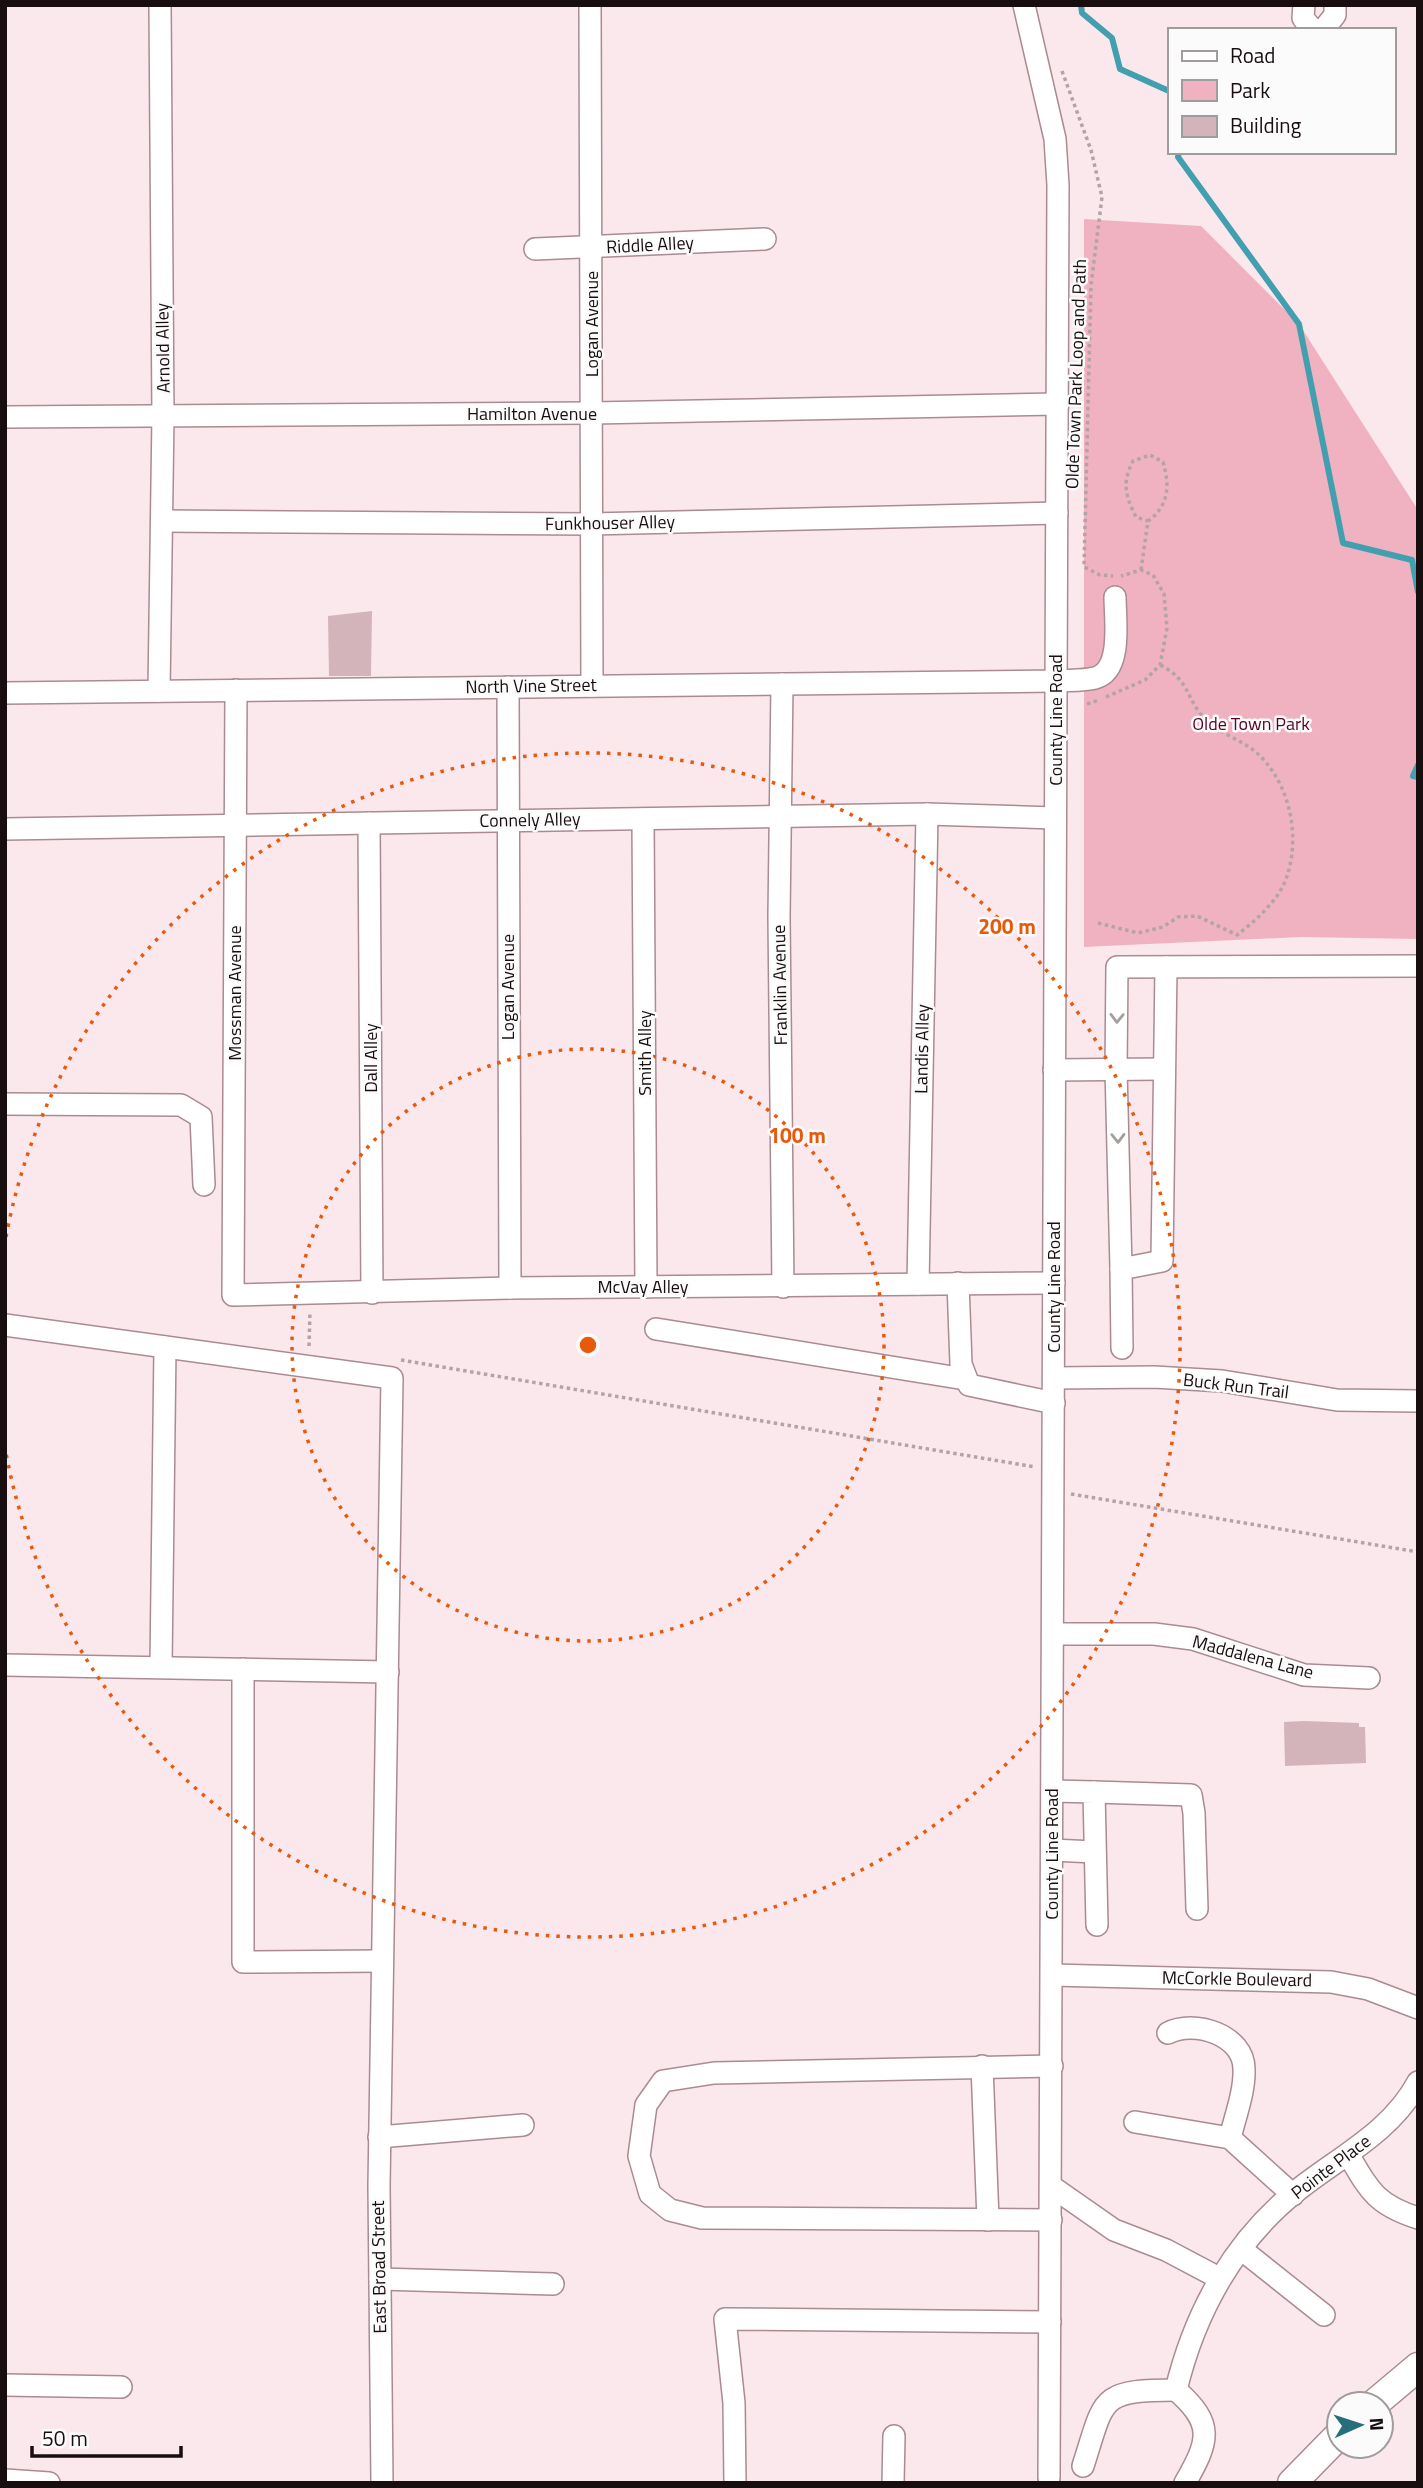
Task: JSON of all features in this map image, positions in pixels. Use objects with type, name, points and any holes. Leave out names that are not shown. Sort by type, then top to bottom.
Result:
[{"type":"main road","points":[[1391,2390],[1418,2367]]},
{"type":"main road","points":[[1292,2483],[1325,2449]]},
{"type":"street","name":"Arnold Alley","points":[[159,5],[163,416],[159,691]]},
{"type":"street","name":"Logan Avenue","points":[[590,5],[592,686]]},
{"type":"street","name":"County Line Road","points":[[1024,5],[1055,139],[1058,185],[1049,2478]]},
{"type":"street","points":[[1304,5],[1303,18],[1311,28]]},
{"type":"street","points":[[1324,28],[1335,15],[1335,5]]},
{"type":"street","name":"Riddle Alley","points":[[535,249],[591,249],[765,239]]},
{"type":"street","name":"Hamilton Avenue","points":[[5,417],[592,413],[1058,404]]},
{"type":"street","name":"Funkhouser Alley","points":[[162,521],[591,524],[1057,513]]},
{"type":"street","name":"North Vine Street","points":[[5,692],[1056,681],[1097,678],[1109,669],[1114,654],[1115,597]]},
{"type":"street","name":"Franklin Avenue","points":[[782,684],[780,816],[783,1287]]},
{"type":"street","name":"Logan Avenue","points":[[508,687],[510,1288]]},
{"type":"street","name":"Mossman Avenue","points":[[233,1295],[236,690]]},
{"type":"street","name":"Connely Alley","points":[[5,829],[927,814],[1055,818]]},
{"type":"street","name":"Landis Alley","points":[[918,1284],[927,814]]},
{"type":"street","name":"Smith Alley","points":[[643,818],[646,1287]]},
{"type":"street","name":"Dall Alley","points":[[369,823],[372,1293]]},
{"type":"street","points":[[1122,1348],[1116,1069],[1118,967],[1418,965]]},
{"type":"street","points":[[1121,1269],[1162,1261],[1162,1069],[1166,967]]},
{"type":"street","points":[[1054,1070],[1162,1069]]},
{"type":"street","points":[[5,1104],[181,1105],[201,1117],[204,1185]]},
{"type":"street","points":[[958,1283],[965,1379],[969,1385],[1054,1403]]},
{"type":"street","name":"McVay Alley","points":[[233,1295],[510,1288],[1054,1283]]},
{"type":"street","points":[[5,1325],[165,1347],[161,1667]]},
{"type":"street","points":[[656,1329],[965,1379]]},
{"type":"street","name":"East Broad Street","points":[[165,1347],[392,1378],[379,2137],[382,2483]]},
{"type":"street","name":"Buck Run Trail","points":[[1054,1378],[1154,1377],[1222,1381],[1336,1400],[1418,1401]]},
{"type":"street","name":"Maddalena Lane","points":[[1054,1634],[1154,1634],[1193,1639],[1304,1675],[1369,1678]]},
{"type":"street","points":[[5,1665],[388,1672]]},
{"type":"street","points":[[243,1669],[243,1962],[382,1961]]},
{"type":"street","points":[[1053,1791],[1191,1795],[1197,1909]]},
{"type":"street","points":[[1094,1792],[1097,1925]]},
{"type":"street","points":[[1052,1850],[1094,1852]]},
{"type":"street","name":"McCorkle Boulevard","points":[[1052,1975],[1331,1982],[1368,1989],[1418,2008]]},
{"type":"street","points":[[1168,2033],[1192,2026],[1206,2028],[1237,2050],[1245,2066],[1230,2138]]},
{"type":"street","points":[[982,2066],[988,2220]]},
{"type":"street","points":[[1051,2220],[702,2218],[670,2210],[650,2194],[639,2156],[646,2105],[663,2081],[714,2073],[1052,2066]]},
{"type":"street","name":"Pointe Place","points":[[1176,2390],[1193,2333],[1219,2278],[1241,2249],[1293,2195],[1390,2119],[1416,2090]]},
{"type":"street","points":[[1135,2122],[1230,2138],[1293,2195]]},
{"type":"street","points":[[379,2137],[523,2125]]},
{"type":"street","points":[[1348,2154],[1376,2199],[1394,2211],[1418,2218]]},
{"type":"street","points":[[1051,2186],[1114,2230],[1166,2250],[1219,2278]]},
{"type":"street","points":[[1241,2249],[1324,2315]]},
{"type":"street","points":[[380,2279],[553,2284]]},
{"type":"street","points":[[735,2483],[734,2403],[724,2319],[1050,2322]]},
{"type":"street","points":[[5,2385],[121,2387]]},
{"type":"street","points":[[1083,2466],[1102,2408],[1112,2398],[1131,2390],[1176,2390],[1197,2408],[1207,2436],[1202,2453],[1185,2483]]},
{"type":"street","points":[[893,2483],[894,2436]]},
{"type":"street","points":[[5,2480],[49,2483]]},
{"type":"path","name":"Olde Town Park Loop and Path","points":[[1061,68],[1091,150],[1102,197],[1091,285],[1084,567],[1100,575],[1122,576],[1141,570]]},
{"type":"path","points":[[1087,704],[1145,681],[1160,664],[1167,628],[1164,594],[1153,575],[1141,570],[1148,521],[1160,512],[1169,484],[1164,462],[1150,456],[1133,461],[1124,479],[1127,501],[1136,517],[1148,521]]},
{"type":"path","points":[[1098,923],[1138,933],[1163,927],[1178,917],[1197,916],[1237,935],[1272,901],[1286,880],[1295,835],[1282,790],[1264,760],[1239,739],[1208,723],[1198,711],[1187,687],[1171,670],[1160,664]]},
{"type":"path","points":[[309,1349],[311,1295]]},
{"type":"path","points":[[392,1359],[1042,1468],[1069,1493],[1418,1552]]},
{"type":"green space","name":"Olde Town Park","points":[[1084,219],[1201,226],[1299,324],[1418,510],[1418,939],[1301,937],[1084,947]]},
{"type":"building","points":[[372,611],[371,676],[329,676],[328,616]]},
{"type":"building","points":[[1284,1722],[1359,1723],[1359,1727],[1365,1727],[1366,1763],[1285,1766]]},
{"type":"waterway","points":[[1081,5],[1082,13],[1112,38],[1120,69],[1168,91]]},
{"type":"waterway","points":[[1179,154],[1178,157],[1299,324],[1343,543],[1412,560],[1418,592]]},
{"type":"waterway","points":[[1418,765],[1413,776],[1418,777]]}]
